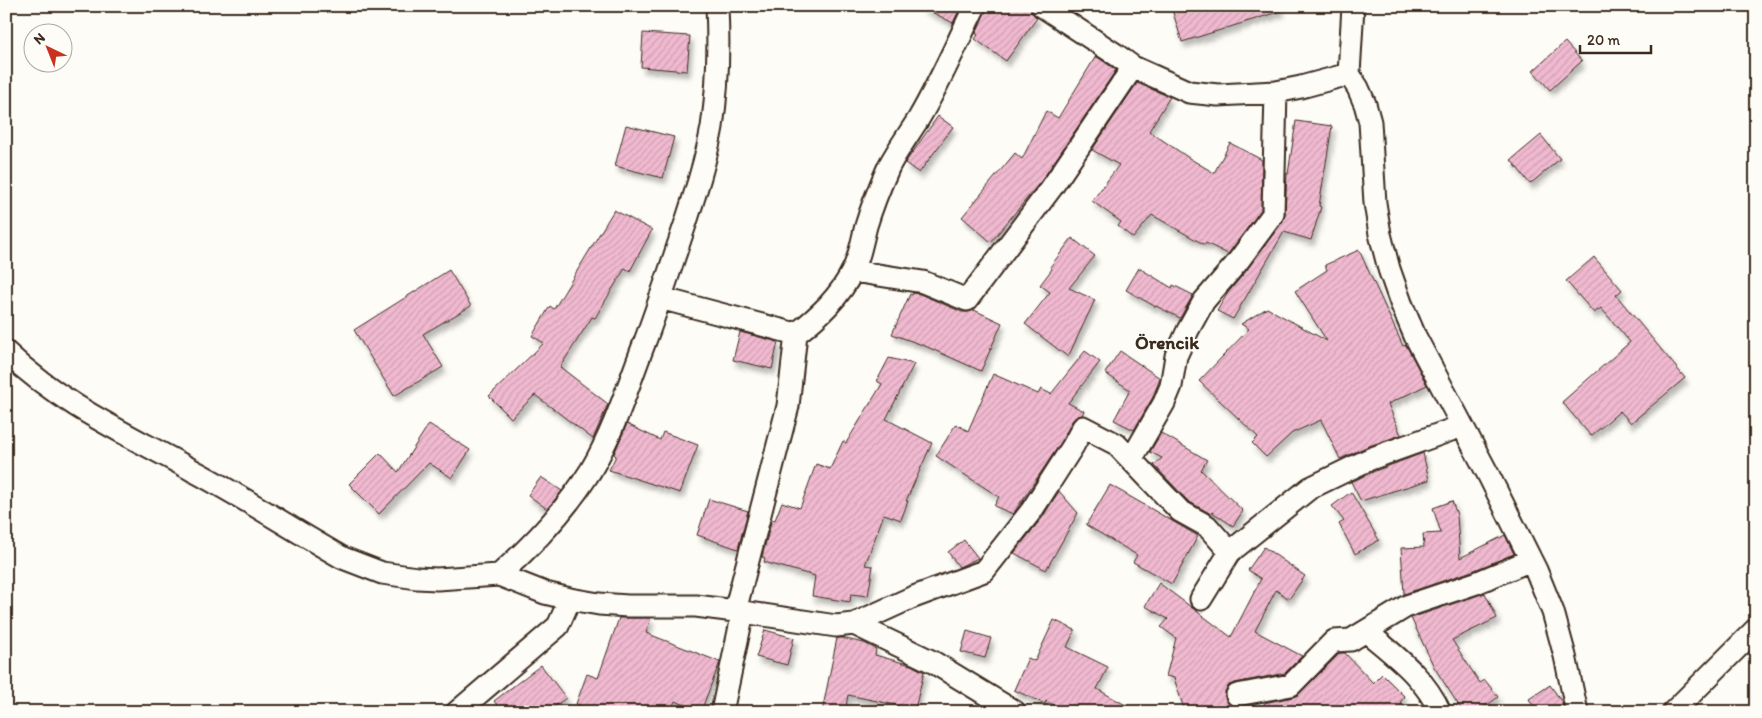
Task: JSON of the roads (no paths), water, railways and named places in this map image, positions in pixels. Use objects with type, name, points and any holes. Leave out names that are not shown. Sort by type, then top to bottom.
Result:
[{"type":"street","points":[[498,575],[540,536],[559,515],[604,448],[660,298],[703,168],[712,127],[717,85],[717,6]]},
{"type":"street","points":[[722,712],[739,611],[788,406],[796,334],[815,320],[831,303],[853,270],[860,253],[868,220],[883,180],[919,117],[975,6]]},
{"type":"street","points":[[1042,6],[1133,67],[1189,92],[1218,95],[1276,92],[1349,74]]},
{"type":"street","points":[[1353,6],[1349,74],[1358,88],[1370,122],[1375,203],[1380,234],[1389,269],[1400,303],[1415,336],[1531,560],[1552,612],[1565,656],[1577,712]]},
{"type":"street","points":[[853,270],[923,282],[967,300],[1052,187],[1133,67]]},
{"type":"street","points":[[1131,460],[1164,403],[1170,386],[1176,356],[1204,300],[1236,264],[1273,214],[1276,92]]},
{"type":"street","points":[[660,298],[796,334]]},
{"type":"street","points":[[6,352],[42,383],[112,428],[194,471],[343,558],[382,572],[417,578],[437,579],[498,575],[545,593],[608,605],[696,606],[739,611],[773,618],[805,620],[836,626],[854,624],[911,598],[984,571],[1032,510],[1083,427],[1116,444],[1180,511],[1207,526],[1230,552]]},
{"type":"street","points":[[1201,600],[1230,552],[1310,488],[1370,459],[1462,426]]},
{"type":"street","points":[[1237,694],[1291,684],[1334,641],[1351,640],[1407,606],[1476,583],[1531,560]]},
{"type":"street","points":[[464,709],[558,626],[570,599]]},
{"type":"street","points":[[854,624],[933,662],[1014,712]]},
{"type":"street","points":[[1673,712],[1756,628]]},
{"type":"street","points":[[1367,632],[1402,661],[1418,678],[1428,690],[1440,712]]},
{"type":"district","name":"Örencik","points":[[1167,342]]}]
